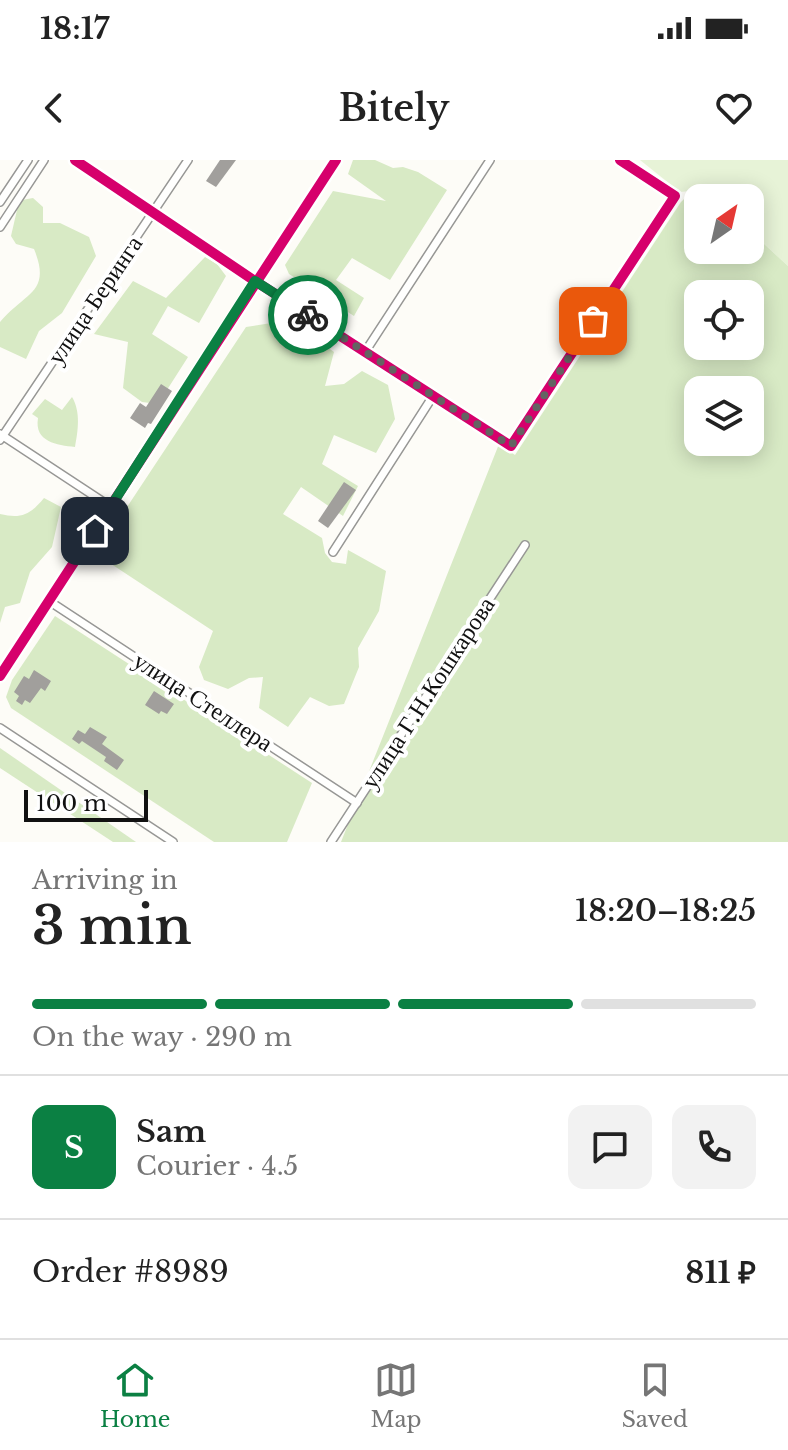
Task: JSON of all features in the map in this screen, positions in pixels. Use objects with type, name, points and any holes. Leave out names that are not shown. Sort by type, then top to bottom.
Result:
[{"type":"street","points":[[0,202],[28,160]]},
{"type":"street","points":[[0,227],[44,160]]},
{"type":"street","points":[[75,160],[255,281],[511,446],[675,196],[620,160]]},
{"type":"street","name":"улица Беринга","points":[[1,437],[188,160]]},
{"type":"street","points":[[0,676],[336,160]]},
{"type":"street","points":[[365,352],[490,160]]},
{"type":"street","points":[[333,552],[433,396]]},
{"type":"street","points":[[1,437],[111,507]]},
{"type":"street","name":"улица Г.Н.Кошкарова","points":[[331,842],[525,545]]},
{"type":"street","name":"улица Стеллера","points":[[49,601],[357,803]]},
{"type":"street","points":[[0,728],[173,842]]},
{"type":"green space","points":[[353,160],[375,160],[393,168],[403,167],[418,172],[447,190],[390,280],[352,258],[336,280],[364,298],[354,316],[289,274],[285,265],[333,191],[386,201],[348,174]]},
{"type":"green space","points":[[640,160],[788,160],[788,266],[764,244],[764,184],[684,184],[684,192],[680,192]]},
{"type":"green space","points":[[33,198],[43,207],[43,223],[60,223],[89,237],[96,256],[62,313],[39,331],[26,359],[0,347],[0,322],[38,284],[39,264],[34,249],[16,244],[11,236],[22,200]]},
{"type":"green space","points":[[684,199],[684,264],[764,264],[764,244],[788,266],[788,842],[341,842],[499,444],[515,455]]},
{"type":"green space","points":[[205,257],[217,264],[226,276],[199,323],[168,306],[152,334],[188,357],[158,404],[142,402],[123,388],[128,342],[94,334],[133,281],[166,298]]},
{"type":"green space","points":[[290,320],[334,352],[325,386],[344,384],[362,371],[388,385],[395,419],[376,453],[334,435],[322,464],[358,486],[343,516],[301,487],[283,514],[322,538],[325,553],[332,562],[346,564],[348,550],[386,571],[379,611],[358,648],[359,667],[344,704],[329,706],[310,697],[288,727],[259,708],[263,677],[249,678],[228,689],[204,680],[199,667],[213,631],[96,554],[246,327]]},
{"type":"green space","points":[[72,397],[78,415],[75,447],[48,441],[40,432],[38,418],[32,414],[45,399],[62,410]]},
{"type":"green space","points":[[44,498],[61,507],[52,547],[30,572],[20,603],[5,607],[0,623],[0,514],[25,514]]},
{"type":"green space","points":[[55,616],[312,783],[287,842],[214,842],[11,708],[6,697],[12,680]]},
{"type":"green space","points":[[0,748],[136,842],[113,842],[0,768]]},
{"type":"building","points":[[220,160],[236,160],[216,187],[206,181]]},
{"type":"building","points":[[161,384],[172,391],[151,424],[148,423],[145,428],[130,418],[140,403],[146,407]]},
{"type":"building","points":[[344,482],[356,490],[328,528],[318,521]]},
{"type":"building","points":[[34,670],[51,681],[45,691],[41,688],[30,703],[25,700],[22,705],[16,701],[19,696],[14,692],[24,676],[29,679]]},
{"type":"building","points":[[154,691],[174,704],[167,714],[161,711],[159,714],[145,705]]},
{"type":"building","points":[[90,727],[107,737],[102,744],[124,760],[117,770],[104,761],[106,757],[82,741],[79,744],[72,739],[78,730],[85,734]]},
{"type":"cycle path","points":[[75,160],[255,281],[511,446],[675,196],[620,160]]},
{"type":"cycle path","points":[[0,676],[336,160]]},
{"type":"way so far","points":[[308,315],[511,446],[593,321]]},
{"type":"route","points":[[95,531],[255,281],[308,315]]}]
